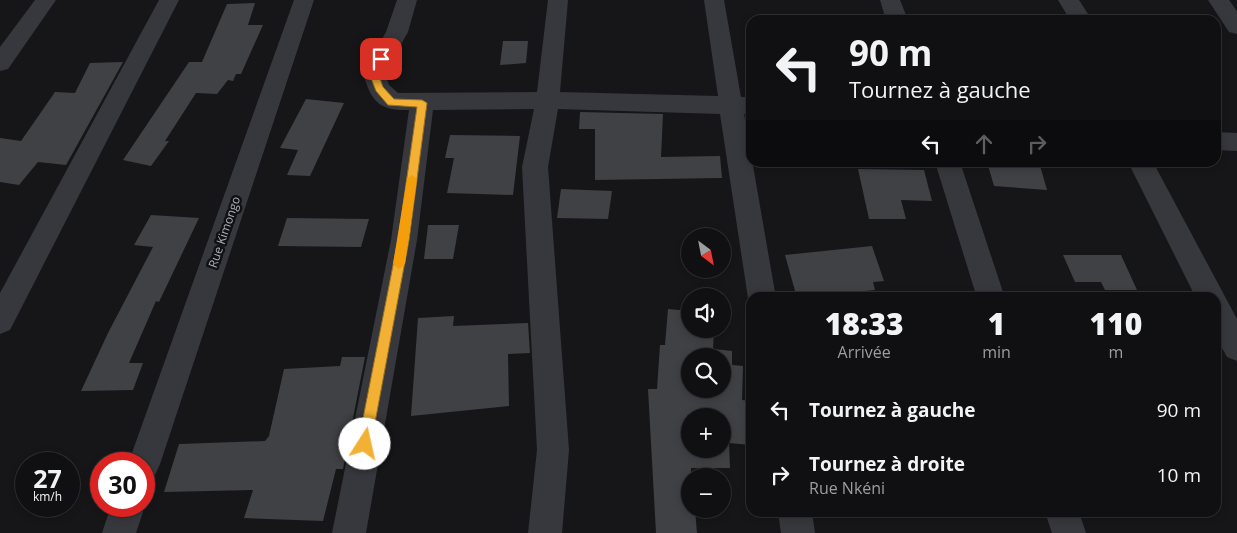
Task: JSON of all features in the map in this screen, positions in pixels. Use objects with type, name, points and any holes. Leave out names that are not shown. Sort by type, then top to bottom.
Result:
[{"type":"street","points":[[0,63],[46,0]]},
{"type":"street","points":[[0,321],[169,0]]},
{"type":"street","name":"Rue Kimongo","points":[[148,452],[304,0]]},
{"type":"street","points":[[406,0],[397,32],[374,73],[379,89],[392,102],[548,100],[742,105]]},
{"type":"street","points":[[545,533],[553,450],[535,168],[548,100],[558,0]]},
{"type":"street","points":[[714,0],[742,105],[746,144]]},
{"type":"street","points":[[890,0],[895,15]]},
{"type":"street","points":[[1068,0],[1078,15]]},
{"type":"street","points":[[1218,0],[1237,28]]},
{"type":"street","points":[[349,533],[404,240],[422,103]]},
{"type":"street","points":[[1221,140],[1237,142]]},
{"type":"street","points":[[748,167],[761,292]]},
{"type":"street","points":[[949,167],[989,292]]},
{"type":"street","points":[[1143,167],[1208,292]]},
{"type":"street","points":[[1221,317],[1237,347]]},
{"type":"street","points":[[119,533],[124,517]]},
{"type":"street","points":[[796,517],[798,533]]},
{"type":"street","points":[[1064,517],[1069,533]]},
{"type":"building","points":[[255,3],[248,25],[263,25],[241,74],[236,74],[233,81],[228,80],[217,94],[196,93],[165,141],[169,141],[151,166],[123,160],[189,62],[202,62],[227,4]]},
{"type":"building","points":[[503,41],[528,41],[526,63],[500,65]]},
{"type":"building","points":[[123,62],[66,165],[38,162],[19,185],[0,182],[0,138],[21,141],[55,92],[75,93],[90,63]]},
{"type":"building","points":[[306,99],[344,103],[310,176],[287,175],[298,150],[280,148]]},
{"type":"building","points":[[580,112],[663,114],[661,157],[720,156],[722,178],[595,180],[595,129],[579,129]]},
{"type":"building","points":[[450,135],[520,136],[513,195],[447,193],[454,158],[445,158]]},
{"type":"building","points":[[988,167],[1040,167],[1047,190],[994,186]]},
{"type":"building","points":[[858,169],[924,170],[932,201],[901,200],[906,219],[869,219]]},
{"type":"building","points":[[561,189],[612,191],[608,219],[557,218]]},
{"type":"building","points":[[151,215],[199,218],[159,302],[156,301],[129,363],[143,363],[133,390],[81,391],[108,333],[153,247],[134,245]]},
{"type":"building","points":[[287,218],[369,219],[361,247],[278,246]]},
{"type":"building","points":[[428,225],[459,225],[453,259],[424,259]]},
{"type":"building","points":[[872,246],[884,281],[873,282],[875,290],[856,292],[795,292],[785,255]]},
{"type":"building","points":[[1063,255],[1121,255],[1137,290],[1105,290],[1101,282],[1075,282]]},
{"type":"building","points":[[668,309],[681,310],[681,338],[714,338],[713,348],[681,348],[681,398],[731,398],[731,351],[732,365],[743,366],[742,400],[746,400],[746,445],[731,443],[731,408],[681,408],[681,458],[730,458],[730,468],[681,468],[681,518],[696,518],[697,533],[656,533],[648,389],[657,389],[660,345],[665,345]]},
{"type":"building","points":[[454,316],[453,326],[528,323],[530,353],[508,354],[509,406],[411,416],[418,318]]},
{"type":"building","points":[[342,357],[365,357],[343,469],[336,469],[323,521],[244,518],[253,490],[164,492],[179,444],[265,441],[269,436],[284,369],[340,366]]},
{"type":"slow traffic","points":[[399,264],[412,179]]},
{"type":"route","points":[[365,444],[404,240],[422,103],[392,102],[379,89],[374,73],[381,59]]}]
